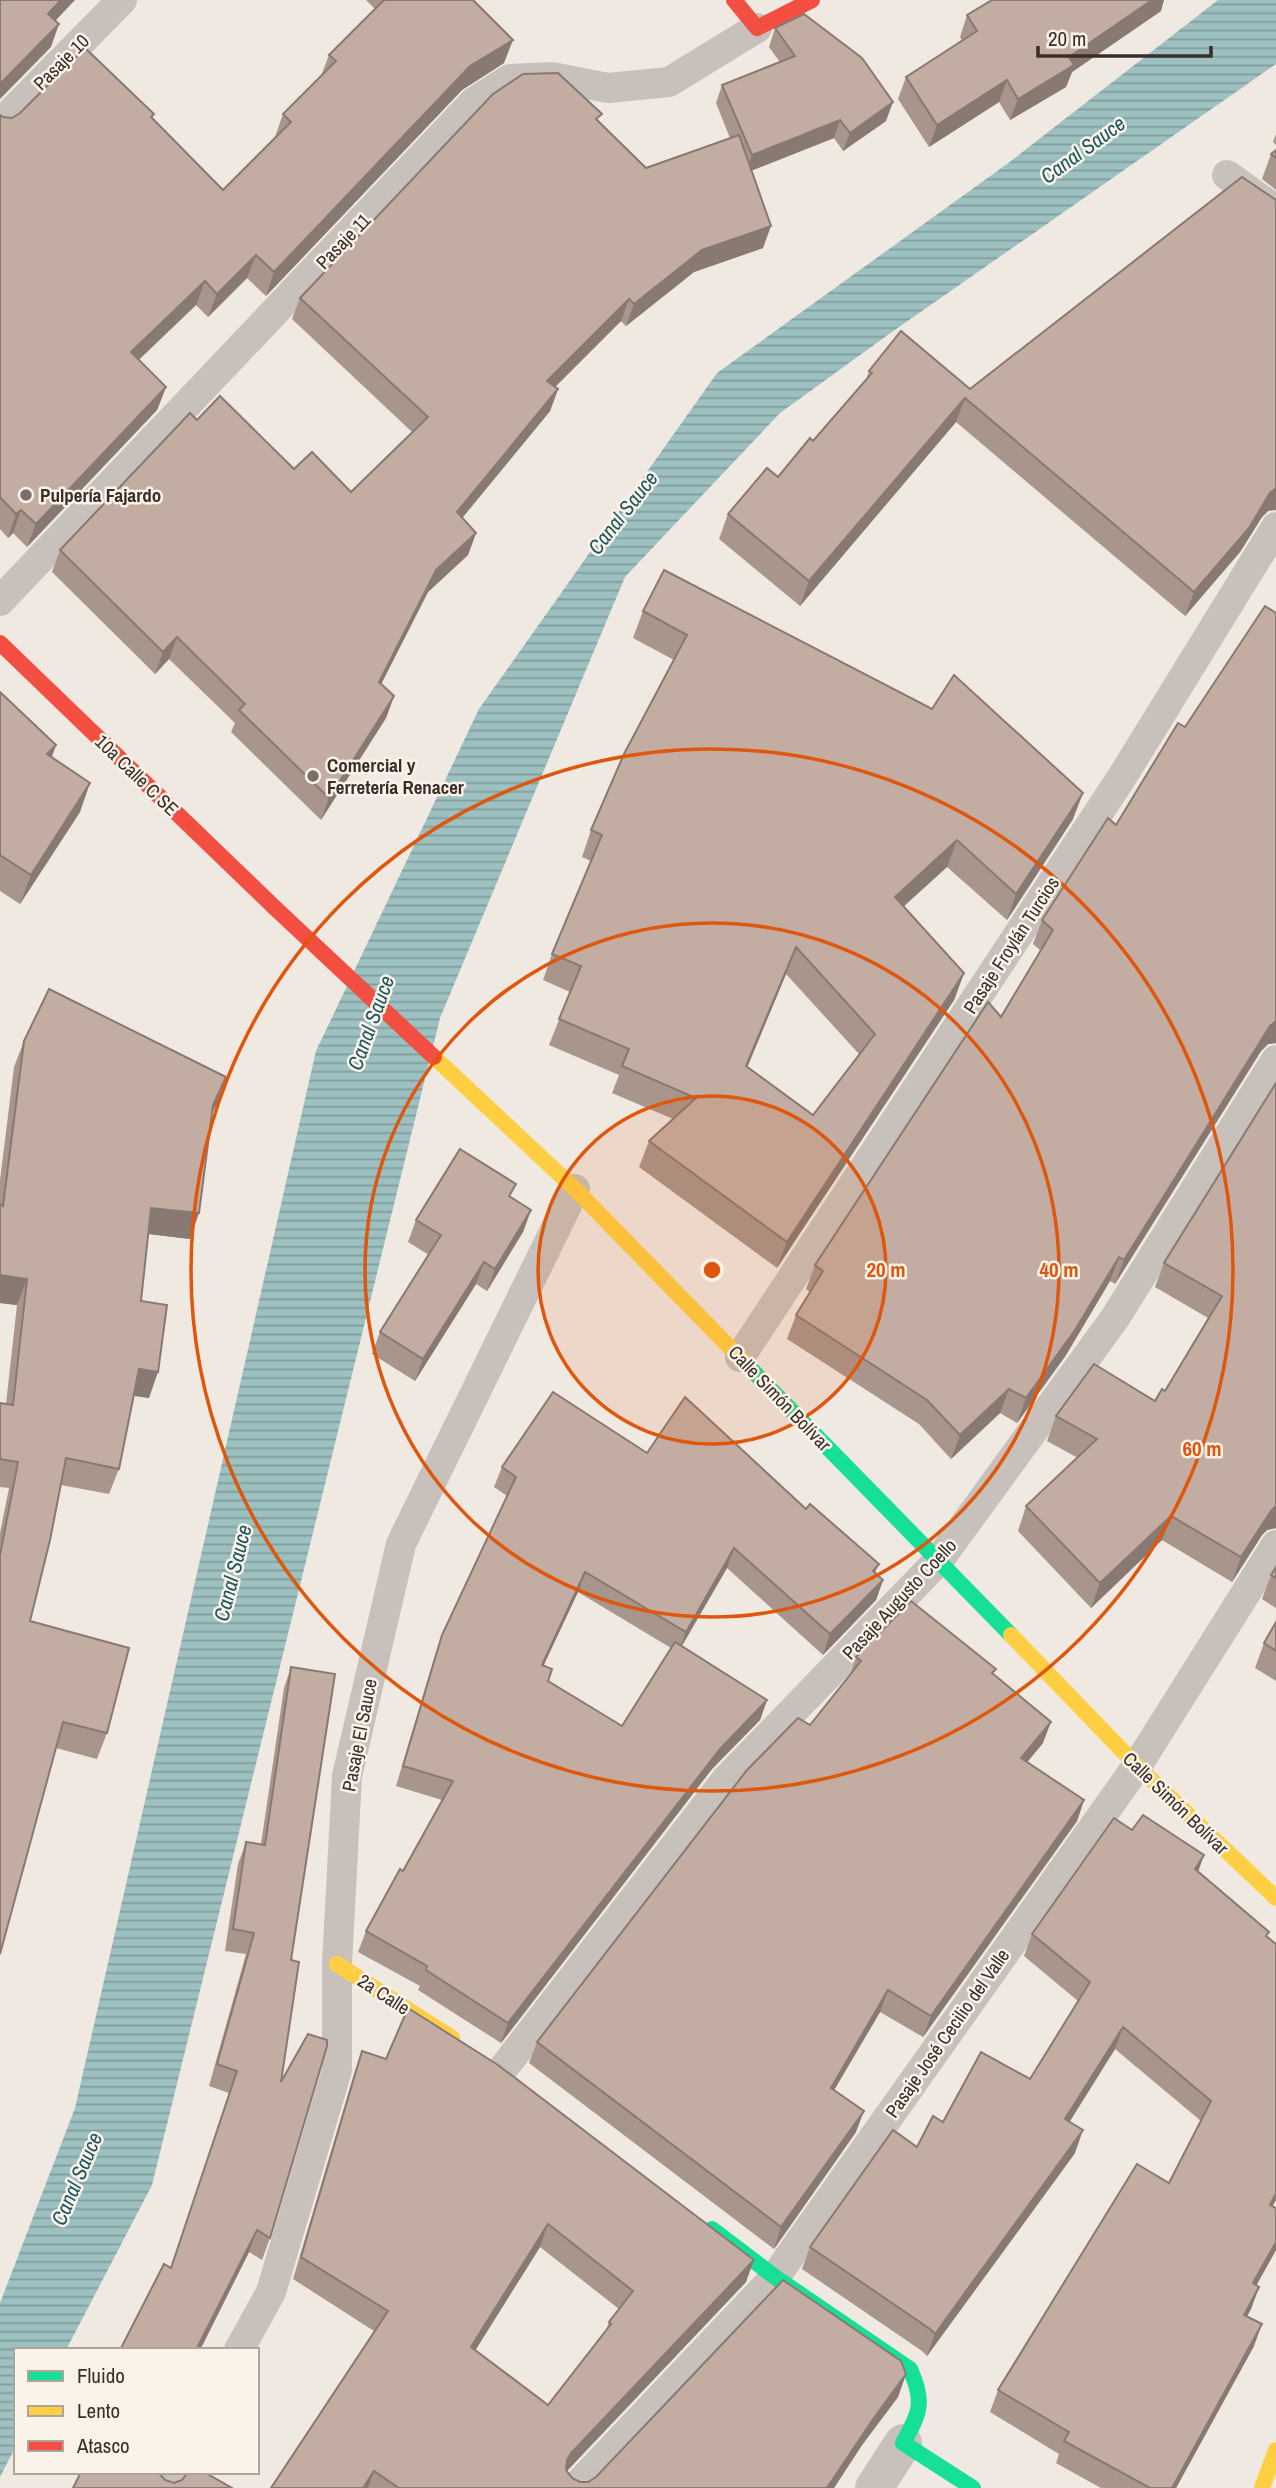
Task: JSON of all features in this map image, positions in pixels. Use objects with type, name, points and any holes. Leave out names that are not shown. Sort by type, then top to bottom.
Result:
[{"type":"street","points":[[734,0],[757,28],[812,0]]},
{"type":"street","name":"10a Calle C SE","points":[[0,643],[274,907]]},
{"type":"street","name":"Calle Simón Bolívar","points":[[274,907],[575,1189],[1137,1766],[1276,1898]]},
{"type":"street","name":"2a Calle","points":[[337,1964],[467,2047]]},
{"type":"street","points":[[699,2219],[775,2277],[910,2368],[921,2391],[920,2414],[874,2488]]},
{"type":"street","points":[[903,2443],[973,2488]]},
{"type":"street","points":[[1262,2488],[1276,2450]]},
{"type":"lane","name":"Pasaje 10","points":[[0,124],[122,0]]},
{"type":"lane","name":"Pasaje 11","points":[[0,601],[474,102],[510,79],[552,77],[608,88],[669,82],[757,28]]},
{"type":"lane","points":[[1227,175],[1276,210]]},
{"type":"lane","name":"Pasaje Froylán Turcios","points":[[740,1357],[1122,777],[1276,527]]},
{"type":"lane","name":"Pasaje Augusto Coello","points":[[502,2070],[726,1780],[939,1560],[1115,1318],[1276,1060]]},
{"type":"lane","name":"Pasaje El Sauce","points":[[240,2348],[271,2292],[337,2070],[337,1964],[347,1776],[401,1544],[575,1189]]},
{"type":"lane","name":"Pasaje José Cecilio del Valle","points":[[575,2488],[775,2277],[1137,1766],[1276,1545]]},
{"type":"water","name":"Canal Sauce","points":[[1218,0],[1276,0],[1276,64],[780,413],[625,577],[440,1018],[152,2185],[67,2348],[14,2348],[14,2450],[0,2477],[0,2303],[75,2108],[316,1051],[479,709],[717,373],[1007,164]]},
{"type":"building","points":[[0,0],[61,0],[48,14],[59,24],[0,84]]},
{"type":"building","points":[[384,0],[473,0],[513,40],[470,66],[274,272],[256,255],[217,294],[205,281],[131,352],[166,387],[36,524],[21,510],[16,514],[0,497],[0,115],[12,118],[20,113],[85,48],[154,114],[151,117],[223,190],[291,122],[283,114],[336,61],[329,55]]},
{"type":"building","points":[[992,0],[1152,0],[1069,57],[1074,65],[1018,99],[1007,80],[937,125],[906,77],[977,31],[967,15]]},
{"type":"building","points":[[804,14],[862,58],[893,102],[850,133],[840,120],[752,155],[722,85],[795,56],[775,28]]},
{"type":"building","points":[[558,73],[602,114],[596,119],[646,168],[739,135],[771,226],[702,250],[634,304],[629,299],[547,381],[558,389],[457,512],[476,533],[436,570],[379,682],[394,696],[329,798],[239,710],[245,704],[177,637],[163,652],[60,550],[190,413],[197,420],[220,396],[294,469],[312,452],[351,492],[428,417],[300,298],[493,94],[523,74]]},
{"type":"building","points":[[1242,177],[1276,200],[1276,488],[1270,493],[1249,528],[1194,592],[965,398],[809,581],[728,514],[767,468],[778,477],[810,438],[813,441],[872,373],[869,371],[901,331],[970,389]]},
{"type":"building","points":[[664,570],[932,709],[954,675],[1083,793],[1016,894],[957,840],[895,897],[964,973],[787,1242],[649,1141],[696,1098],[622,1066],[629,1049],[559,1019],[581,966],[552,954],[602,835],[591,830],[624,754],[687,635],[643,611]],"holes":[[[796,947],[875,1034],[813,1115],[746,1066]]]},
{"type":"building","points":[[1265,606],[1276,613],[1276,1021],[1270,1026],[1124,1260],[1119,1257],[1075,1330],[1026,1398],[1009,1389],[960,1435],[927,1400],[796,1315],[823,1271],[815,1265],[988,1002],[1001,1017],[1053,930],[1042,920],[1108,818],[1116,825],[1178,723],[1185,727]]},
{"type":"building","points":[[0,692],[56,745],[47,754],[90,783],[31,875],[0,855]]},
{"type":"building","points":[[49,989],[226,1077],[213,1105],[199,1213],[151,1208],[141,1301],[167,1305],[158,1372],[139,1369],[119,1469],[66,1458],[30,1621],[129,1648],[107,1733],[63,1722],[0,1954],[0,1555],[18,1462],[0,1459],[0,1403],[13,1405],[27,1279],[0,1275],[0,1204],[3,1206],[24,1041]]},
{"type":"building","points":[[1276,1083],[1276,1506],[1241,1557],[1171,1516],[1100,1583],[1026,1506],[1097,1439],[1056,1416],[1094,1364],[1155,1401],[1162,1389],[1165,1391],[1222,1296],[1164,1263]]},
{"type":"building","points":[[460,1149],[516,1184],[509,1196],[531,1210],[495,1269],[484,1262],[423,1359],[380,1332],[441,1235],[416,1220]]},
{"type":"building","points":[[553,1392],[647,1453],[685,1397],[806,1509],[810,1504],[879,1564],[873,1571],[883,1580],[830,1634],[734,1548],[686,1632],[585,1572],[542,1665],[552,1669],[548,1681],[622,1726],[675,1642],[767,1700],[720,1749],[508,2023],[426,1970],[427,1966],[366,1931],[453,1781],[403,1766],[442,1635],[516,1477],[502,1467]]},
{"type":"building","points":[[911,1601],[996,1669],[992,1673],[1051,1722],[1021,1758],[1084,1800],[931,2016],[888,1990],[831,2088],[864,2111],[781,2227],[537,2042],[747,1770],[798,1718],[810,1725],[861,1661],[856,1657]]},
{"type":"building","points":[[1276,1622],[1276,1651],[1264,1643]]},
{"type":"building","points":[[291,1667],[335,1674],[291,1960],[299,1962],[281,2082],[308,2034],[327,2040],[327,2046],[270,2238],[257,2230],[197,2348],[121,2348],[164,2264],[171,2268],[237,2071],[217,2064],[254,1933],[233,1929],[246,1842],[265,1845]]},
{"type":"building","points":[[1143,1815],[1204,1855],[1195,1869],[1269,1932],[1266,1936],[1276,1944],[1276,2193],[1270,2205],[1276,2208],[1276,2242],[1253,2283],[1259,2287],[1244,2315],[1262,2324],[1172,2488],[1150,2488],[1064,2441],[1069,2432],[998,2390],[1137,2164],[1169,2183],[1211,2101],[1123,2027],[1065,2119],[1083,2130],[935,2334],[810,2247],[893,2130],[917,2147],[933,2116],[943,2122],[981,2052],[1030,2079],[1090,1982],[1032,1934],[1114,1818],[1132,1830]]},
{"type":"building","points":[[408,2008],[498,2065],[754,2260],[571,2453],[566,2470],[572,2478],[588,2482],[596,2477],[783,2280],[901,2361],[906,2374],[827,2488],[399,2488],[374,2471],[363,2488],[271,2488],[388,2311],[301,2257],[362,2051],[386,2059]],"holes":[[[548,2224],[633,2291],[548,2405],[471,2347]]]},
{"type":"building","points":[[80,2474],[160,2474],[165,2480],[174,2483],[182,2480],[186,2474],[208,2474],[232,2488],[73,2488]]},
{"type":"traffic: fast","points":[[745,1363],[1011,1635]]},
{"type":"traffic: fast","points":[[712,2229],[775,2277],[910,2369],[919,2399],[917,2415],[903,2443],[973,2488]]},
{"type":"traffic: slow","points":[[434,1057],[575,1189],[745,1363]]},
{"type":"traffic: slow","points":[[1011,1635],[1137,1766],[1276,1898]]},
{"type":"traffic: slow","points":[[337,1964],[452,2038]]},
{"type":"traffic: slow","points":[[1262,2488],[1276,2450]]},
{"type":"traffic: jam","points":[[734,0],[757,28],[812,0]]},
{"type":"traffic: jam","points":[[0,643],[434,1057]]},
{"type":"place","name":"Pulpería Fajardo","points":[[26,495]]},
{"type":"place","name":"Comercial y Ferretería Renacer","points":[[313,776]]}]
